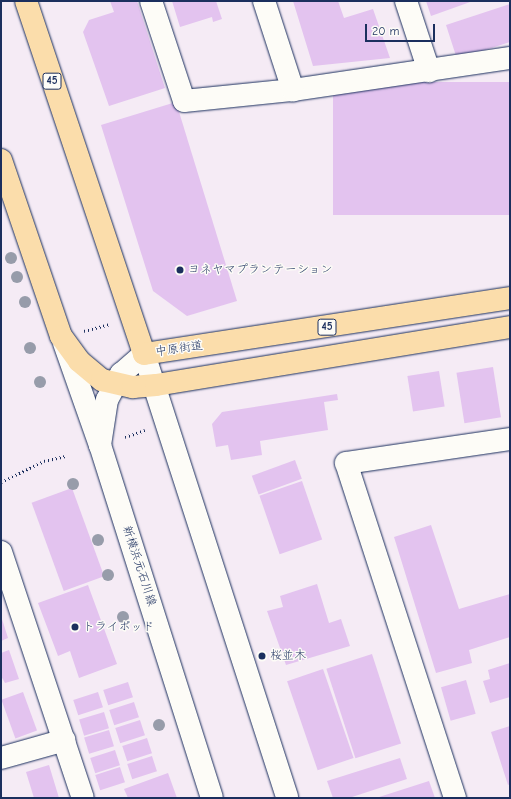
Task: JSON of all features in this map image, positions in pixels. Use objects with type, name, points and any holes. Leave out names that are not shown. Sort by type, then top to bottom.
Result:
[{"type":"main road","name":"中原街道","points":[[26,1],[144,354],[510,298]]},
{"type":"main road","points":[[1,160],[79,361],[102,380],[132,387],[156,385],[510,327]]},
{"type":"street","points":[[151,1],[184,101],[293,90],[510,58]]},
{"type":"street","points":[[264,1],[293,90]]},
{"type":"street","points":[[406,1],[429,71]]},
{"type":"street","name":"新横浜元石川線","points":[[69,334],[110,442],[212,798]]},
{"type":"street","points":[[110,442],[107,400],[115,384],[132,362],[144,354],[156,385],[288,798]]},
{"type":"street","points":[[455,798],[346,463],[510,439]]},
{"type":"street","points":[[1,552],[65,740],[83,798]]},
{"type":"street","points":[[1,758],[65,740]]},
{"type":"path","points":[[69,334],[110,324]]},
{"type":"path","points":[[110,442],[146,430]]},
{"type":"path","points":[[1,482],[44,462],[65,456]]},
{"type":"building","points":[[110,1],[137,1],[165,88],[109,106],[83,32],[89,20],[114,12]]},
{"type":"building","points":[[172,1],[216,1],[222,19],[213,22],[212,17],[180,27]]},
{"type":"building","points":[[293,1],[338,1],[344,18],[373,9],[390,58],[313,66]]},
{"type":"building","points":[[426,1],[473,1],[431,16]]},
{"type":"building","points":[[510,4],[510,42],[457,59],[446,25]]},
{"type":"building","points":[[333,82],[510,82],[510,215],[333,215]]},
{"type":"building","points":[[176,102],[237,301],[187,316],[153,291],[101,125]]},
{"type":"building","points":[[493,367],[501,417],[464,423],[456,373]]},
{"type":"building","points":[[439,371],[445,407],[413,412],[407,376]]},
{"type":"building","points":[[337,394],[338,400],[324,402],[328,430],[260,441],[262,455],[231,460],[228,445],[216,447],[212,424],[222,412]]},
{"type":"building","points":[[295,460],[302,479],[259,495],[252,476]]},
{"type":"building","points":[[302,481],[322,540],[280,554],[259,496]]},
{"type":"building","points":[[72,488],[104,576],[64,591],[32,503]]},
{"type":"building","points":[[431,525],[459,609],[510,594],[510,637],[469,650],[472,663],[436,673],[394,537]]},
{"type":"building","points":[[317,584],[329,623],[341,619],[350,646],[286,665],[267,611],[283,607],[280,596]]},
{"type":"building","name":"トライポッド","points":[[88,585],[117,664],[79,678],[70,651],[58,656],[38,603]]},
{"type":"building","points":[[1,616],[8,638],[1,641]]},
{"type":"building","points":[[9,650],[19,679],[5,683],[1,676],[1,653]]},
{"type":"building","points":[[372,654],[401,743],[355,758],[326,669]]},
{"type":"building","points":[[510,663],[510,697],[490,703],[483,681],[490,679],[488,670]]},
{"type":"building","points":[[323,669],[354,758],[318,770],[287,681]]},
{"type":"building","points":[[466,680],[476,714],[451,721],[441,687]]},
{"type":"building","points":[[128,682],[133,697],[108,705],[103,690]]},
{"type":"building","points":[[23,692],[37,731],[15,738],[1,700]]},
{"type":"building","points":[[98,692],[103,707],[78,715],[73,700]]},
{"type":"building","points":[[134,702],[139,717],[114,725],[109,710]]},
{"type":"building","points":[[104,712],[109,728],[84,736],[79,720]]},
{"type":"building","points":[[140,720],[145,735],[120,743],[115,728]]},
{"type":"building","points":[[510,726],[510,784],[508,785],[491,732]]},
{"type":"building","points":[[109,730],[114,746],[89,754],[84,738]]},
{"type":"building","points":[[147,738],[152,753],[127,761],[122,746]]},
{"type":"building","points":[[115,750],[120,765],[95,773],[90,758]]},
{"type":"building","points":[[152,756],[157,771],[132,779],[127,764]]},
{"type":"building","points":[[400,758],[407,779],[349,798],[333,798],[327,781]]},
{"type":"building","points":[[49,765],[59,798],[34,798],[26,772]]},
{"type":"building","points":[[120,767],[125,782],[100,790],[95,775]]},
{"type":"building","points":[[168,773],[177,798],[128,798],[124,789]]},
{"type":"building","points":[[429,781],[435,798],[376,798]]},
{"type":"place","name":"ヨネヤマプランテーション","points":[[180,270]]},
{"type":"place","name":"トライポッド","points":[[75,627]]},
{"type":"place","name":"桜並木","points":[[262,656]]}]
